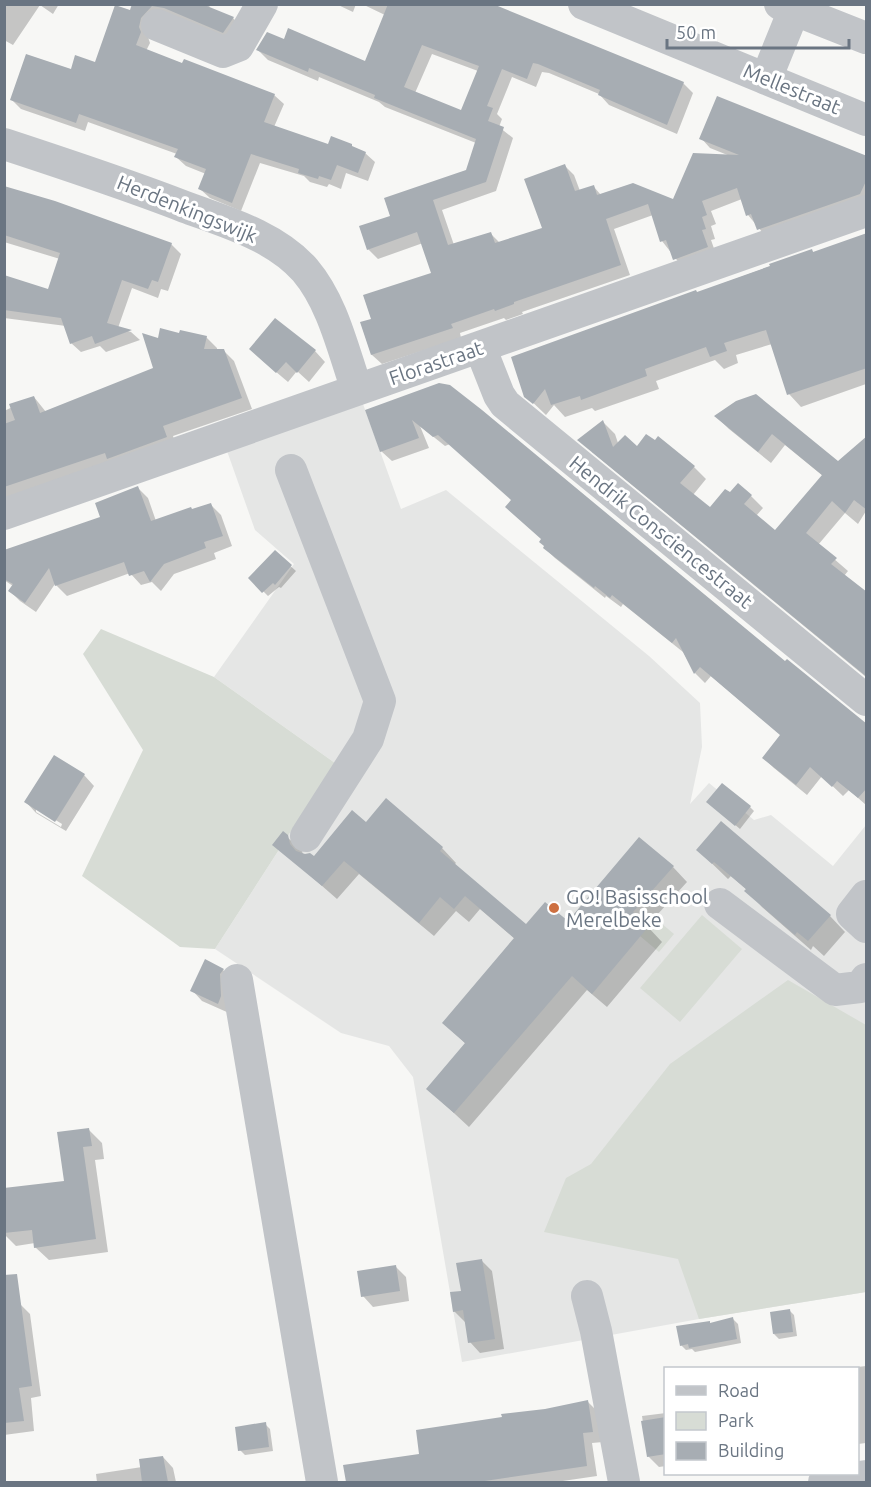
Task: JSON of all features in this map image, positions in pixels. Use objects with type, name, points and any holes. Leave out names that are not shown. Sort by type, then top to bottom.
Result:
[{"type":"street","points":[[157,25],[223,51],[238,46],[262,4]]},
{"type":"street","name":"Mellestraat","points":[[584,4],[867,120]]},
{"type":"street","points":[[766,78],[787,7],[867,38]]},
{"type":"street","name":"Herdenkingswijk","points":[[4,144],[126,184],[240,227],[277,247],[304,269],[325,300],[357,390]]},
{"type":"street","name":"Florastraat","points":[[4,514],[867,211]]},
{"type":"street","name":"Hendrik Consciencestraat","points":[[480,347],[499,395],[505,404],[867,700]]},
{"type":"street","points":[[291,470],[380,701],[368,739],[306,836]]},
{"type":"street","points":[[867,896],[852,914],[867,927]]},
{"type":"street","points":[[720,904],[835,990],[860,987],[867,979]]},
{"type":"street","points":[[237,980],[322,1482]]},
{"type":"street","points":[[588,1296],[624,1482]]},
{"type":"street","points":[[824,1482],[867,1476]]},
{"type":"shaded area","name":"GO! Basisschool Merelbeke","points":[[363,404],[401,509],[446,490],[649,656],[700,703],[702,747],[690,804],[709,783],[754,820],[771,815],[833,866],[866,825],[866,1292],[699,1319],[462,1362],[413,1077],[389,1046],[341,1033],[215,949],[335,763],[214,677],[294,564],[255,530],[227,451]]},
{"type":"green space","points":[[101,629],[214,677],[335,763],[215,949],[180,947],[82,876],[143,750],[83,654]]},
{"type":"green space","points":[[702,915],[742,949],[680,1022],[640,988]]},
{"type":"green space","points":[[655,918],[674,934],[659,952],[640,936]]},
{"type":"green space","points":[[788,980],[866,1025],[866,1292],[699,1319],[678,1259],[544,1232],[566,1178],[591,1164],[670,1064]]},
{"type":"building","points":[[132,4],[202,4],[234,17],[223,33],[164,8],[152,6],[141,18],[139,27],[141,32],[136,45],[182,63],[184,59],[275,94],[264,122],[328,144],[331,136],[352,144],[366,152],[358,173],[337,165],[331,180],[319,176],[318,179],[298,173],[299,169],[251,154],[232,203],[198,189],[206,169],[174,157],[178,149],[79,114],[76,123],[10,100],[26,54],[71,69],[75,55],[95,62],[115,5],[130,10]]},
{"type":"building","points":[[388,4],[493,4],[684,82],[667,125],[598,95],[600,90],[538,64],[533,63],[527,79],[502,69],[487,106],[493,108],[488,121],[504,127],[486,182],[433,200],[448,245],[491,232],[495,243],[542,228],[524,179],[565,164],[575,191],[594,185],[597,195],[633,183],[673,199],[693,153],[739,155],[699,139],[717,96],[867,156],[867,179],[860,194],[757,230],[751,214],[746,216],[737,188],[702,201],[707,215],[702,217],[706,229],[702,230],[708,247],[673,260],[666,240],[660,242],[648,204],[606,219],[621,265],[514,302],[514,304],[495,311],[494,309],[451,324],[453,328],[371,355],[360,322],[371,319],[363,295],[431,273],[417,232],[367,250],[359,226],[390,216],[384,198],[466,170],[476,139],[374,98],[375,95],[309,68],[308,72],[256,50],[267,32],[284,39],[288,28],[365,61]],"holes":[[[422,45],[479,66],[461,110],[404,87]]]},
{"type":"building","points":[[4,186],[55,201],[172,243],[158,282],[152,280],[148,289],[122,280],[107,323],[132,330],[95,344],[92,336],[70,344],[61,318],[4,310],[4,275],[48,289],[60,253],[4,235]]},
{"type":"building","points":[[867,233],[867,368],[787,395],[766,330],[724,343],[727,351],[710,357],[706,347],[645,369],[647,376],[581,400],[580,396],[551,405],[545,389],[533,404],[524,397],[511,357],[696,290],[697,292],[770,266],[769,264],[812,249],[813,252]]},
{"type":"building","points":[[275,318],[316,350],[297,373],[286,362],[276,373],[249,349]]},
{"type":"building","points":[[160,328],[207,336],[204,349],[224,349],[242,398],[163,426],[167,437],[107,459],[105,453],[4,487],[4,424],[15,420],[9,404],[34,396],[40,413],[153,368],[142,333],[158,338]]},
{"type":"building","points":[[439,383],[450,385],[482,410],[785,661],[787,659],[867,724],[867,788],[858,798],[837,781],[832,787],[810,767],[796,785],[762,758],[780,735],[700,667],[694,674],[676,638],[672,643],[612,595],[610,598],[595,586],[594,588],[543,548],[544,546],[539,542],[541,539],[505,507],[511,500],[438,435],[433,437],[412,420],[419,438],[380,452],[365,410]]},
{"type":"building","points":[[756,394],[838,461],[867,436],[867,510],[854,500],[845,513],[832,501],[806,533],[837,558],[831,564],[867,592],[867,677],[577,440],[603,420],[613,447],[625,435],[637,446],[646,434],[655,440],[658,436],[695,466],[680,483],[710,507],[725,489],[730,492],[738,483],[752,495],[744,504],[775,530],[822,475],[772,434],[758,452],[714,416],[736,401]]},
{"type":"building","points":[[138,486],[151,521],[191,507],[192,509],[211,503],[223,536],[204,542],[206,548],[164,564],[150,582],[144,571],[129,576],[124,562],[55,586],[49,568],[25,603],[8,591],[13,584],[4,579],[4,550],[100,517],[95,503]]},
{"type":"building","points":[[275,550],[292,565],[275,585],[273,583],[262,593],[248,578]]},
{"type":"building","points":[[54,755],[85,774],[55,822],[24,802]]},
{"type":"building","points":[[722,783],[751,806],[735,826],[706,802]]},
{"type":"building","points":[[386,798],[443,847],[440,851],[526,924],[545,902],[568,921],[639,837],[674,866],[633,912],[649,926],[592,994],[572,976],[454,1113],[426,1089],[465,1043],[442,1023],[514,938],[465,896],[454,909],[440,897],[419,923],[344,861],[322,886],[272,845],[283,831],[288,835],[290,844],[296,851],[310,853],[314,856],[352,810],[366,822]]},
{"type":"building","points":[[721,821],[831,915],[808,941],[797,932],[795,935],[744,891],[746,889],[696,850]]},
{"type":"building","points":[[205,959],[224,969],[220,974],[221,996],[218,1004],[190,991]]},
{"type":"building","points":[[89,1128],[92,1146],[83,1147],[96,1239],[34,1248],[32,1230],[4,1233],[4,1188],[64,1181],[57,1132]]},
{"type":"building","points":[[482,1259],[495,1339],[468,1343],[463,1310],[453,1312],[450,1292],[461,1291],[456,1263]]},
{"type":"building","points":[[396,1265],[400,1291],[361,1297],[357,1271]]},
{"type":"building","points":[[17,1274],[32,1386],[19,1388],[24,1421],[4,1423],[4,1368],[6,1367],[4,1275]]},
{"type":"building","points":[[790,1309],[793,1332],[773,1334],[770,1312]]},
{"type":"building","points":[[733,1317],[737,1339],[689,1348],[688,1344],[680,1346],[676,1326],[710,1321],[710,1323]]},
{"type":"building","points":[[588,1400],[593,1432],[583,1433],[587,1466],[478,1482],[346,1482],[343,1465],[419,1454],[416,1430],[502,1417],[501,1414],[545,1409]]},
{"type":"building","points":[[664,1417],[664,1454],[647,1457],[641,1421]]},
{"type":"building","points":[[266,1422],[269,1447],[238,1451],[235,1427]]},
{"type":"building","points":[[163,1456],[168,1482],[142,1482],[139,1459]]},
{"type":"place","name":"GO! Basisschool Merelbeke","points":[[554,908]]}]
